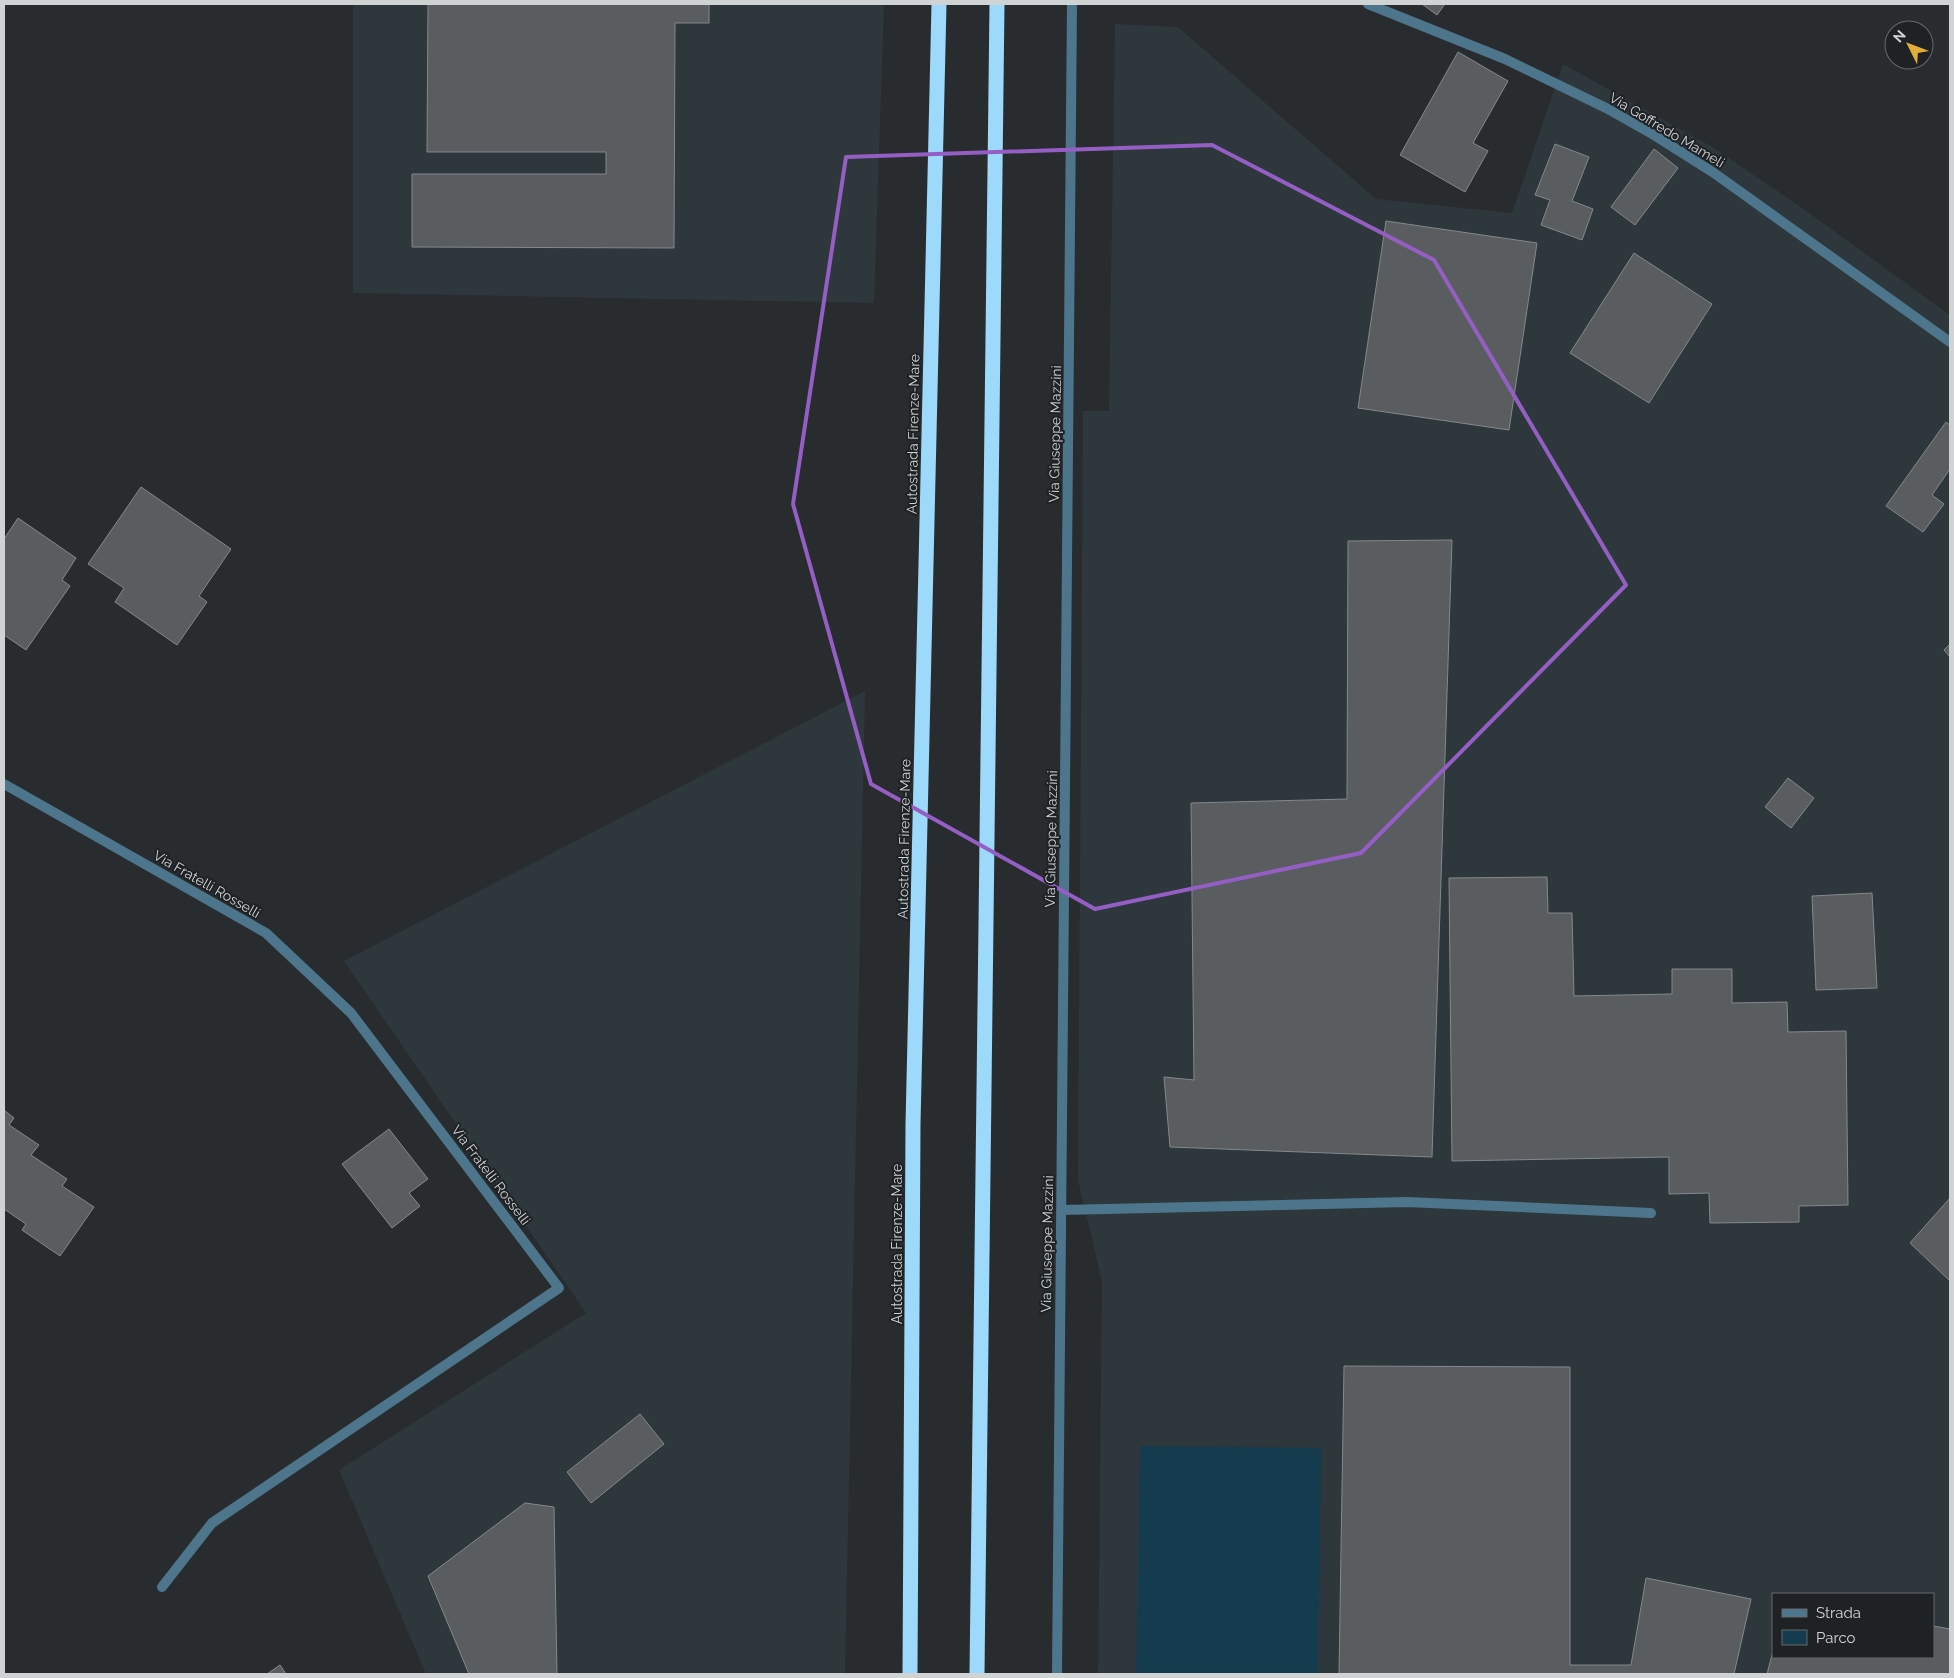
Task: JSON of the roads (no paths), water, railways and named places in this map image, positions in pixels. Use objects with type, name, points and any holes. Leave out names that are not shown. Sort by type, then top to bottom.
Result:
[{"type":"highway","name":"Autostrada Firenze-Mare","points":[[910,1674],[914,1124],[939,4]]},
{"type":"highway","points":[[977,1674],[997,4]]},
{"type":"street","name":"Via Giuseppe Mazzini","points":[[1057,1674],[1072,4]]},
{"type":"street","name":"Via Goffredo Mameli","points":[[1368,4],[1504,59],[1606,108],[1654,135],[1714,173],[1950,342]]},
{"type":"street","name":"Via Fratelli Rosselli","points":[[4,784],[266,933],[351,1013],[559,1288],[212,1523],[162,1587]]},
{"type":"street","points":[[1062,1210],[1408,1202],[1651,1213]]}]
